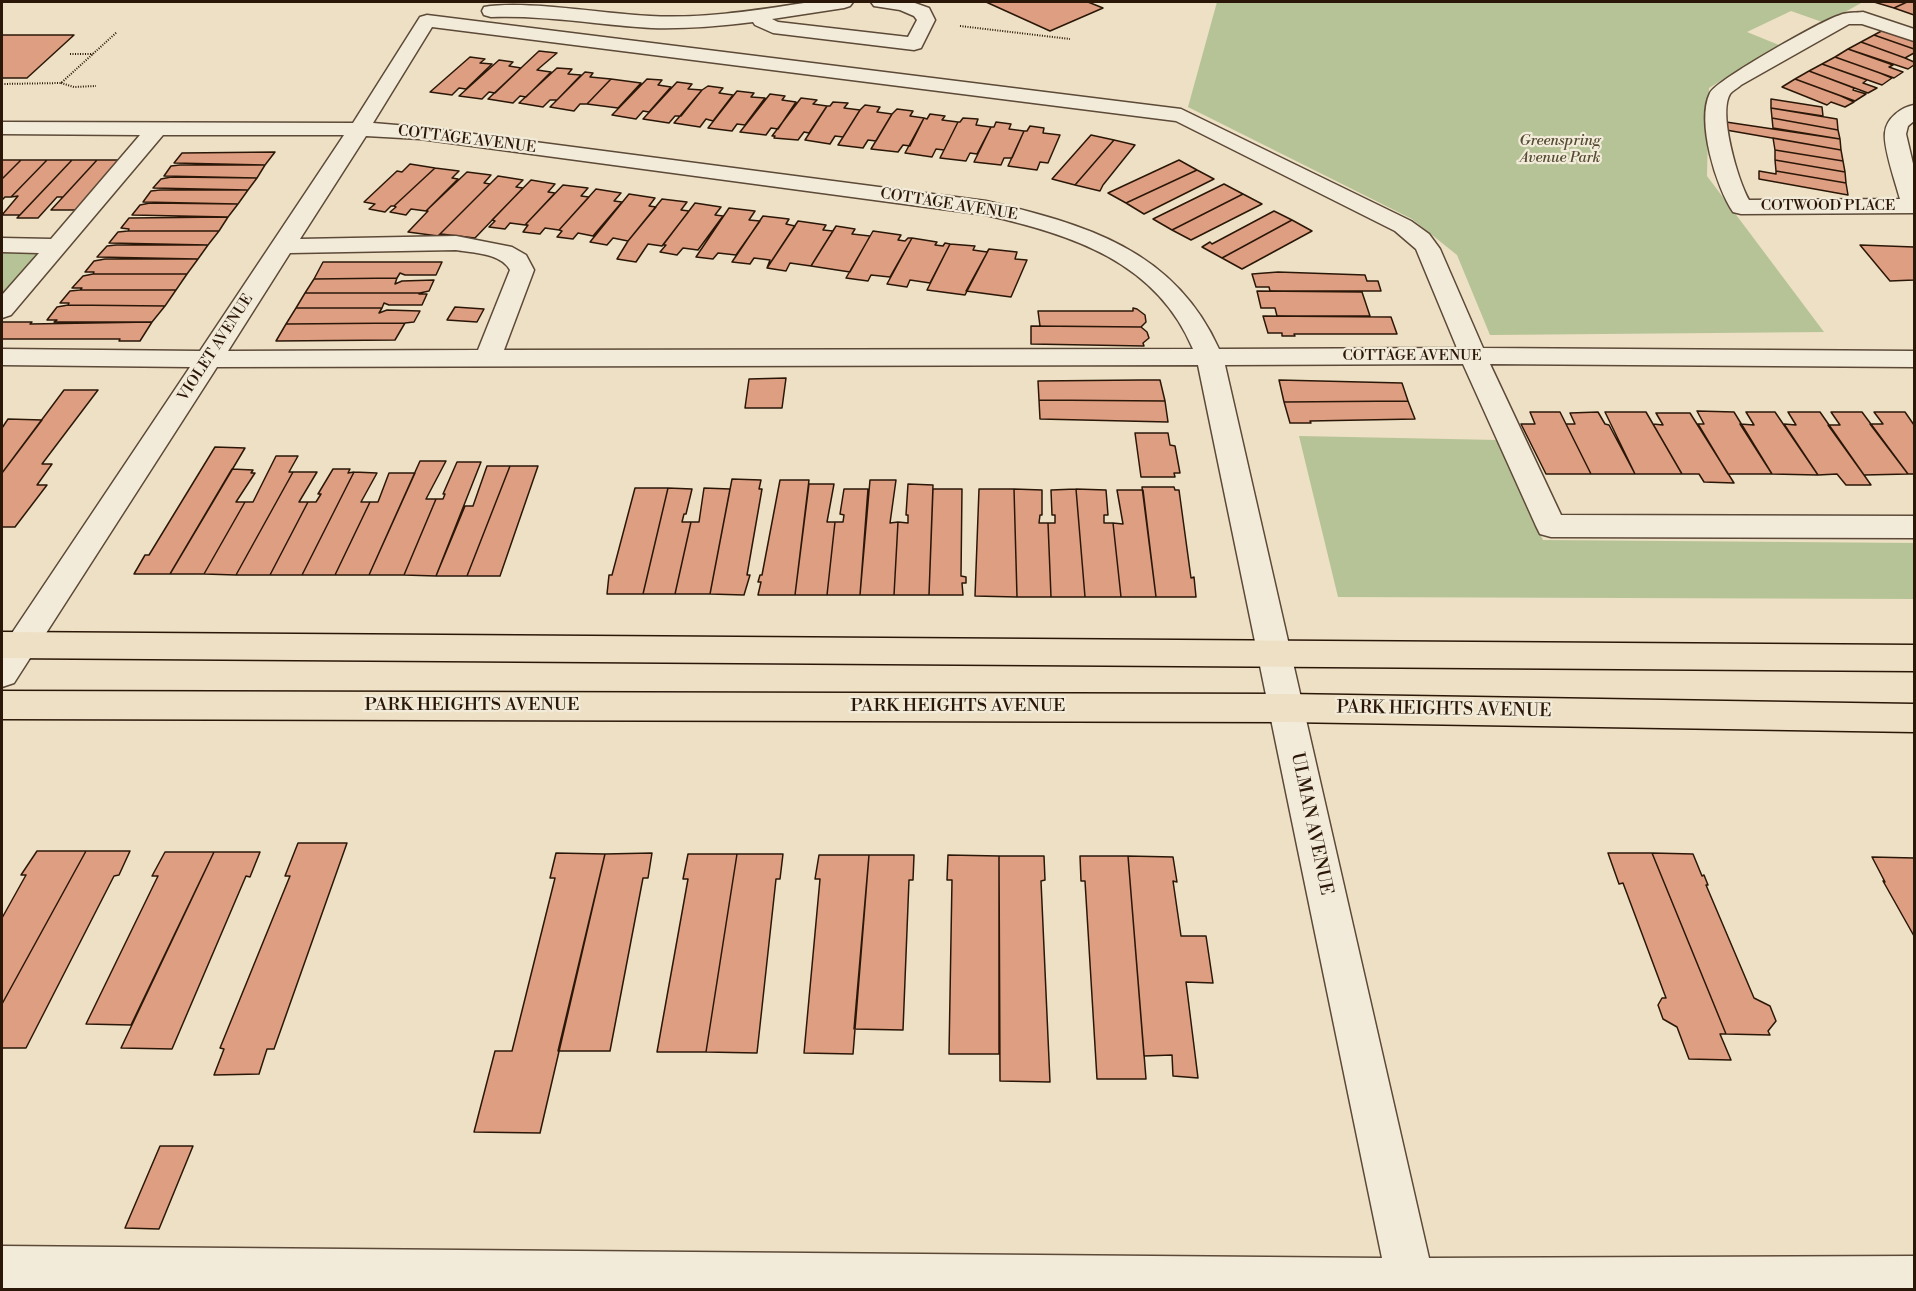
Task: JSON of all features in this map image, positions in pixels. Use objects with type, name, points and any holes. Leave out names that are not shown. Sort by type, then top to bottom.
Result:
[{"type":"main road","points":[[11,645],[1275,656],[1914,658]]},
{"type":"main road","name":"PARK HEIGHTS AVENUE","points":[[2,705],[1286,708],[1914,718]]},
{"type":"street","points":[[427,21],[472,12],[501,10],[539,11],[649,22],[701,22],[844,2]]},
{"type":"street","points":[[750,15],[773,27],[914,44],[926,20],[922,12],[904,5],[880,2]]},
{"type":"street","name":"COTWOOD PLACE","points":[[1914,35],[1872,20],[1850,17],[1727,86],[1720,93],[1717,105],[1722,158],[1733,196],[1741,207],[1914,206]]},
{"type":"street","points":[[427,21],[1181,115],[1403,226],[1421,239],[1428,249],[1473,356],[1551,526],[1914,527]]},
{"type":"street","name":"VIOLET AVENUE","points":[[2,674],[11,645],[209,359],[360,129],[427,21]]},
{"type":"street","points":[[1914,111],[1898,123],[1894,134],[1914,206]]},
{"type":"street","name":"COTTAGE AVENUE","points":[[2,128],[360,129],[420,133],[974,207],[1025,217],[1070,230],[1107,246],[1166,286],[1189,313],[1210,358],[1473,356],[1914,358]]},
{"type":"street","points":[[2,310],[157,128]]},
{"type":"street","points":[[283,246],[456,243],[504,252],[517,260],[522,270],[488,358]]},
{"type":"street","points":[[2,245],[58,246]]},
{"type":"street","points":[[2,357],[209,359],[1210,358]]},
{"type":"street","name":"ULMAN AVENUE","points":[[1210,358],[1411,1286]]},
{"type":"street","points":[[2,1270],[1411,1286],[1914,1280]]},
{"type":"path","points":[[956,26],[1070,39]]},
{"type":"path","points":[[61,83],[117,32]]},
{"type":"path","points":[[70,54],[93,54]]},
{"type":"path","points":[[2,84],[61,83],[74,87],[96,86]]},
{"type":"green space","name":"Greenspring Avenue Park","points":[[1217,2],[1863,2],[1825,23],[1791,11],[1747,32],[1779,45],[1709,88],[1707,176],[1824,332],[1490,335],[1457,255],[1412,219],[1188,107]]},
{"type":"green space","points":[[2,252],[45,252],[2,300]]},
{"type":"green space","points":[[1299,436],[1498,440],[1543,540],[1914,543],[1914,599],[1338,597]]},
{"type":"building","points":[[986,2],[1088,2],[1103,8],[1050,31]]},
{"type":"building","points":[[1874,2],[1907,2],[1894,8]]},
{"type":"building","points":[[1907,2],[1914,2],[1914,15],[1894,8]]},
{"type":"building","points":[[1887,28],[1914,37],[1914,49],[1874,35]]},
{"type":"building","points":[[2,35],[74,35],[27,78],[2,78]]},
{"type":"building","points":[[1874,35],[1914,49],[1914,53],[1905,58],[1861,42]]},
{"type":"building","points":[[1861,42],[1905,58],[1914,62],[1914,65],[1908,69],[1848,49]]},
{"type":"building","points":[[1848,49],[1893,65],[1889,67],[1903,72],[1894,78],[1835,57]]},
{"type":"building","points":[[539,51],[557,53],[537,70],[551,72],[526,97],[520,96],[513,103],[488,99]]},
{"type":"building","points":[[470,57],[485,59],[480,63],[492,64],[466,89],[459,88],[452,95],[430,92]]},
{"type":"building","points":[[1835,57],[1892,78],[1882,85],[1822,64]]},
{"type":"building","points":[[499,60],[513,62],[509,66],[521,68],[495,93],[489,92],[482,99],[459,96]]},
{"type":"building","points":[[1822,64],[1867,80],[1863,83],[1877,88],[1868,93],[1809,71]]},
{"type":"building","points":[[557,68],[572,69],[568,74],[581,75],[557,100],[550,100],[543,107],[519,103]]},
{"type":"building","points":[[1809,71],[1866,94],[1855,101],[1795,79]]},
{"type":"building","points":[[585,72],[593,73],[590,77],[611,79],[587,104],[580,104],[574,111],[550,107]]},
{"type":"building","points":[[611,79],[641,83],[618,108],[587,104]]},
{"type":"building","points":[[647,79],[662,80],[658,85],[671,87],[649,112],[643,111],[636,119],[612,115]]},
{"type":"building","points":[[1795,79],[1854,102],[1845,107],[1831,102],[1827,105],[1782,87]]},
{"type":"building","points":[[677,82],[692,84],[688,89],[702,90],[681,116],[675,116],[669,123],[643,119]]},
{"type":"building","points":[[708,86],[723,88],[719,93],[733,95],[713,121],[706,119],[700,127],[674,123],[702,90]]},
{"type":"building","points":[[737,91],[754,93],[751,97],[765,98],[745,125],[737,124],[732,131],[708,128]]},
{"type":"building","points":[[770,94],[785,96],[782,100],[796,102],[778,129],[771,128],[766,135],[740,132]]},
{"type":"building","points":[[801,98],[817,100],[813,104],[827,106],[809,133],[804,132],[798,140],[774,138],[775,136],[772,136]]},
{"type":"building","points":[[1771,99],[1822,107],[1823,116],[1771,108]]},
{"type":"building","points":[[833,102],[848,103],[844,108],[860,110],[843,137],[835,136],[830,144],[805,140],[827,106]]},
{"type":"building","points":[[865,105],[880,107],[877,112],[892,114],[876,141],[868,140],[863,148],[838,145],[860,110]]},
{"type":"building","points":[[1771,108],[1837,119],[1838,130],[1772,118]]},
{"type":"building","points":[[897,109],[913,111],[910,116],[924,118],[910,146],[903,145],[898,152],[871,149],[892,114]]},
{"type":"building","points":[[930,114],[945,116],[942,120],[958,122],[944,150],[936,149],[932,157],[905,153],[924,118],[927,119]]},
{"type":"building","points":[[963,118],[978,119],[976,125],[991,127],[977,154],[970,153],[966,161],[940,158],[958,122]]},
{"type":"building","points":[[1772,118],[1838,130],[1840,139],[1773,128]]},
{"type":"building","points":[[996,122],[1011,124],[1009,129],[1024,131],[1012,158],[1004,158],[1001,165],[974,162],[991,127],[994,127]]},
{"type":"building","points":[[1726,122],[1840,139],[1841,150],[1726,130]]},
{"type":"building","points":[[1030,126],[1044,128],[1043,133],[1060,135],[1048,163],[1040,162],[1037,170],[1008,166],[1024,131],[1027,131]]},
{"type":"building","points":[[1091,135],[1114,140],[1075,185],[1052,179]]},
{"type":"building","points":[[1773,138],[1841,150],[1843,161],[1775,150]]},
{"type":"building","points":[[1114,140],[1135,145],[1100,191],[1075,185]]},
{"type":"building","points":[[1775,150],[1843,161],[1845,172],[1775,160]]},
{"type":"building","points":[[275,152],[265,165],[174,163],[182,153]]},
{"type":"building","points":[[2,160],[21,160],[2,179]]},
{"type":"building","points":[[21,160],[47,160],[11,197],[5,197],[2,200],[2,179]]},
{"type":"building","points":[[47,160],[72,160],[20,215],[2,215],[18,196],[11,197]]},
{"type":"building","points":[[72,160],[97,160],[63,197],[57,197],[38,218],[17,218]]},
{"type":"building","points":[[97,160],[122,160],[78,210],[51,210]]},
{"type":"building","points":[[1179,160],[1197,170],[1126,203],[1108,193]]},
{"type":"building","points":[[1775,160],[1845,172],[1846,183],[1776,171]]},
{"type":"building","points":[[410,164],[435,168],[385,212],[369,209],[375,204],[364,202],[397,171],[402,172]]},
{"type":"building","points":[[265,165],[257,178],[164,176],[171,166]]},
{"type":"building","points":[[435,168],[459,171],[452,178],[458,179],[426,211],[411,209],[406,215],[390,212],[396,207],[394,206]]},
{"type":"building","points":[[1197,170],[1214,179],[1144,214],[1126,203]]},
{"type":"building","points":[[1759,171],[1776,174],[1776,171],[1846,183],[1848,195],[1759,179]]},
{"type":"building","points":[[467,172],[491,175],[484,183],[490,184],[438,236],[408,232],[428,211],[426,211]]},
{"type":"building","points":[[498,176],[523,180],[516,187],[523,188],[475,238],[441,234],[438,236]]},
{"type":"building","points":[[171,177],[257,178],[248,190],[153,188],[161,179]]},
{"type":"building","points":[[531,180],[555,184],[548,192],[555,193],[525,225],[510,223],[505,229],[489,227],[495,221],[492,220]]},
{"type":"building","points":[[1224,184],[1243,194],[1172,230],[1153,219]]},
{"type":"building","points":[[563,185],[588,188],[581,196],[589,197],[559,230],[545,228],[540,234],[523,232],[528,225],[525,225]]},
{"type":"building","points":[[596,189],[621,193],[614,201],[622,202],[593,236],[578,233],[573,239],[557,237],[562,231],[559,230]]},
{"type":"building","points":[[248,190],[238,204],[143,202],[151,191]]},
{"type":"building","points":[[629,194],[655,198],[649,206],[656,207],[628,241],[613,238],[607,245],[590,242]]},
{"type":"building","points":[[1243,194],[1262,204],[1191,240],[1172,230]]},
{"type":"building","points":[[662,199],[687,202],[681,210],[689,211],[662,246],[648,244],[636,262],[617,259],[628,241]]},
{"type":"building","points":[[150,203],[238,204],[228,217],[132,215],[140,205]]},
{"type":"building","points":[[695,203],[721,207],[715,215],[723,216],[698,250],[683,248],[677,255],[660,252],[666,245],[663,245]]},
{"type":"building","points":[[729,208],[755,211],[749,220],[760,221],[736,255],[718,253],[713,259],[696,257]]},
{"type":"building","points":[[1274,211],[1292,220],[1222,258],[1202,247],[1210,242],[1212,244]]},
{"type":"building","points":[[763,216],[789,219],[786,224],[795,226],[767,268],[770,260],[754,258],[750,264],[732,262]]},
{"type":"building","points":[[228,217],[219,231],[128,231],[129,229],[121,228],[129,218]]},
{"type":"building","points":[[1292,220],[1312,231],[1242,269],[1222,258]]},
{"type":"building","points":[[798,221],[826,225],[823,230],[833,231],[811,266],[790,263],[786,271],[767,268]]},
{"type":"building","points":[[836,226],[855,229],[852,234],[870,236],[850,272],[811,266]]},
{"type":"building","points":[[219,231],[208,245],[109,243],[118,232]]},
{"type":"building","points":[[873,231],[901,235],[898,240],[905,241],[912,238],[890,277],[871,275],[868,281],[846,278]]},
{"type":"building","points":[[912,238],[937,242],[935,245],[950,244],[930,283],[910,280],[907,287],[887,284]]},
{"type":"building","points":[[950,244],[975,246],[973,250],[987,252],[989,249],[965,295],[927,290]]},
{"type":"building","points":[[208,245],[198,259],[97,257],[107,246]]},
{"type":"building","points":[[1860,245],[1914,247],[1914,280],[1890,281]]},
{"type":"building","points":[[989,249],[1017,252],[1015,259],[1027,260],[1011,297],[966,291]]},
{"type":"building","points":[[198,259],[187,274],[93,274],[94,272],[85,272],[94,261]]},
{"type":"building","points":[[323,262],[442,262],[436,275],[400,273],[397,278],[314,279]]},
{"type":"building","points":[[1278,272],[1365,275],[1367,281],[1378,281],[1381,291],[1270,291],[1269,287],[1256,287],[1252,274]]},
{"type":"building","points":[[93,274],[187,274],[176,290],[80,290],[82,288],[72,288],[83,276]]},
{"type":"building","points":[[397,278],[395,284],[402,281],[434,280],[429,291],[420,293],[305,293],[314,279]]},
{"type":"building","points":[[176,290],[165,306],[60,303],[70,291]]},
{"type":"building","points":[[1257,291],[1362,292],[1370,316],[1277,316],[1275,308],[1261,308]]},
{"type":"building","points":[[305,293],[427,294],[422,305],[384,303],[382,308],[296,308]]},
{"type":"building","points":[[68,305],[165,306],[152,322],[54,322],[57,320],[47,320],[57,307]]},
{"type":"building","points":[[455,307],[484,309],[477,322],[447,320]]},
{"type":"building","points":[[296,308],[382,308],[379,313],[387,310],[420,311],[414,322],[405,323],[286,324]]},
{"type":"building","points":[[1133,308],[1145,315],[1146,322],[1141,327],[1040,326],[1038,311],[1133,311]]},
{"type":"building","points":[[1263,316],[1391,317],[1397,334],[1282,336],[1282,333],[1268,333]]},
{"type":"building","points":[[2,322],[32,322],[30,324],[152,322],[140,341],[119,341],[120,339],[2,339]]},
{"type":"building","points":[[405,323],[395,340],[276,341],[286,324]]},
{"type":"building","points":[[1031,326],[1141,327],[1147,332],[1149,338],[1143,343],[1144,346],[1031,344]]},
{"type":"building","points":[[786,378],[782,408],[745,408],[749,379]]},
{"type":"building","points":[[1160,380],[1165,401],[1039,400],[1038,381]]},
{"type":"building","points":[[1279,380],[1402,383],[1408,401],[1284,402]]},
{"type":"building","points":[[64,390],[98,390],[42,464],[52,464],[37,485],[47,485],[15,527],[2,527],[2,473]]},
{"type":"building","points":[[1039,400],[1165,401],[1168,422],[1040,419]]},
{"type":"building","points":[[1408,401],[1415,419],[1310,421],[1311,423],[1290,423],[1284,402]]},
{"type":"building","points":[[1697,411],[1734,412],[1772,474],[1728,474],[1698,424],[1704,424]]},
{"type":"building","points":[[1530,412],[1560,412],[1591,474],[1546,474],[1521,424],[1535,424]]},
{"type":"building","points":[[1598,412],[1605,424],[1609,425],[1635,474],[1591,474],[1566,424],[1575,424],[1570,413]]},
{"type":"building","points":[[1605,412],[1646,412],[1682,474],[1635,474]]},
{"type":"building","points":[[1746,412],[1775,412],[1818,475],[1772,474],[1740,424],[1754,425]]},
{"type":"building","points":[[1788,412],[1820,412],[1871,485],[1846,485],[1837,474],[1818,475],[1784,424],[1796,425]]},
{"type":"building","points":[[1831,412],[1862,412],[1908,474],[1864,475],[1828,425],[1840,425]]},
{"type":"building","points":[[1874,412],[1905,412],[1914,425],[1914,474],[1908,474],[1870,424],[1883,424]]},
{"type":"building","points":[[1656,413],[1690,413],[1734,483],[1704,482],[1699,474],[1682,474],[1653,424],[1663,425]]},
{"type":"building","points":[[8,419],[42,420],[2,473],[2,428]]},
{"type":"building","points":[[1135,433],[1168,433],[1170,445],[1175,446],[1180,473],[1174,473],[1175,477],[1141,477]]},
{"type":"building","points":[[215,447],[245,448],[170,574],[134,574],[145,555],[149,555]]},
{"type":"building","points":[[276,456],[298,456],[289,472],[293,472],[236,575],[204,574],[245,502],[253,502]]},
{"type":"building","points":[[420,461],[446,461],[426,499],[436,499],[404,575],[369,575]]},
{"type":"building","points":[[457,462],[481,462],[436,576],[404,575],[436,499],[443,499]]},
{"type":"building","points":[[487,466],[510,466],[467,576],[436,576],[465,506],[473,506]]},
{"type":"building","points":[[510,466],[538,466],[500,576],[467,576]]},
{"type":"building","points":[[232,469],[253,470],[251,473],[255,473],[236,502],[245,502],[204,574],[170,574]]},
{"type":"building","points":[[333,469],[350,469],[348,473],[354,472],[302,575],[270,575],[308,502],[316,502],[321,494],[318,494]]},
{"type":"building","points":[[293,472],[317,472],[299,502],[308,502],[270,575],[236,575]]},
{"type":"building","points":[[354,472],[377,473],[361,502],[370,502],[335,575],[302,575]]},
{"type":"building","points":[[389,473],[415,473],[369,575],[335,575],[370,502],[378,502]]},
{"type":"building","points":[[732,479],[761,480],[759,489],[762,489],[747,575],[750,575],[744,595],[710,594]]},
{"type":"building","points":[[780,480],[809,480],[795,595],[758,595],[761,582],[758,582],[762,575]]},
{"type":"building","points":[[870,480],[896,480],[890,523],[898,522],[894,595],[860,595]]},
{"type":"building","points":[[809,484],[834,484],[827,522],[835,522],[827,595],[795,595]]},
{"type":"building","points":[[908,484],[933,485],[929,595],[894,595],[898,522],[908,523],[908,515],[906,515]]},
{"type":"building","points":[[1142,487],[1174,487],[1175,490],[1179,490],[1191,578],[1194,577],[1196,597],[1156,597]]},
{"type":"building","points":[[635,488],[668,488],[643,594],[607,594],[609,575],[612,575]]},
{"type":"building","points":[[668,488],[692,489],[682,522],[691,522],[675,594],[643,594]]},
{"type":"building","points":[[704,488],[730,489],[710,594],[675,594],[691,522],[699,522]]},
{"type":"building","points":[[844,489],[868,489],[860,595],[827,595],[835,522],[843,522],[844,515],[840,514]]},
{"type":"building","points":[[933,489],[962,489],[961,576],[966,577],[966,583],[962,583],[963,595],[929,595]]},
{"type":"building","points":[[979,489],[1014,489],[1017,597],[975,596]]},
{"type":"building","points":[[1014,489],[1042,490],[1042,515],[1040,515],[1039,523],[1048,523],[1051,597],[1017,597]]},
{"type":"building","points":[[1076,489],[1106,490],[1108,515],[1104,515],[1104,523],[1113,523],[1121,597],[1085,597]]},
{"type":"building","points":[[1076,489],[1085,597],[1051,597],[1048,523],[1055,523],[1055,515],[1052,515],[1051,490]]},
{"type":"building","points":[[1117,490],[1143,490],[1156,597],[1121,597],[1113,523],[1123,524]]},
{"type":"building","points":[[298,843],[347,843],[274,1049],[267,1049],[259,1074],[214,1075],[224,1049],[220,1048],[290,876],[285,876]]},
{"type":"building","points":[[37,851],[86,851],[2,1004],[2,918],[26,875],[21,875]]},
{"type":"building","points":[[86,851],[130,851],[119,875],[114,876],[26,1048],[2,1048],[2,1004]]},
{"type":"building","points":[[165,852],[214,852],[131,1025],[86,1024],[158,876],[152,876]]},
{"type":"building","points":[[214,852],[260,852],[250,877],[246,876],[172,1049],[121,1048]]},
{"type":"building","points":[[556,853],[605,854],[540,1133],[474,1132],[495,1051],[512,1051],[555,878],[550,878]]},
{"type":"building","points":[[652,853],[648,878],[643,878],[610,1051],[558,1051],[605,854]]},
{"type":"building","points":[[1608,853],[1652,853],[1726,1034],[1720,1034],[1731,1060],[1689,1059],[1677,1027],[1663,1019],[1658,1005],[1662,998],[1666,998],[1623,883],[1619,884]]},
{"type":"building","points":[[1652,853],[1693,854],[1702,876],[1704,875],[1708,885],[1706,885],[1754,998],[1770,1006],[1776,1021],[1768,1031],[1770,1035],[1726,1034]]},
{"type":"building","points":[[688,854],[737,854],[706,1052],[657,1052],[688,879],[683,879]]},
{"type":"building","points":[[737,854],[783,854],[780,879],[776,879],[757,1053],[706,1052]]},
{"type":"building","points":[[819,855],[869,855],[853,1054],[804,1053],[820,879],[815,879]]},
{"type":"building","points":[[869,855],[914,855],[913,880],[909,880],[903,1030],[854,1029]]},
{"type":"building","points":[[948,855],[999,856],[999,1054],[949,1054],[952,880],[947,880]]},
{"type":"building","points":[[999,856],[1044,856],[1045,880],[1041,881],[1050,1082],[1000,1081]]},
{"type":"building","points":[[1080,856],[1128,856],[1146,1079],[1097,1079],[1085,881],[1081,881]]},
{"type":"building","points":[[1128,856],[1173,857],[1177,882],[1173,881],[1181,936],[1206,936],[1213,983],[1186,982],[1198,1078],[1173,1076],[1172,1055],[1144,1056]]},
{"type":"building","points":[[1872,857],[1914,858],[1914,936],[1883,881],[1885,882]]},
{"type":"building","points":[[160,1146],[193,1146],[159,1229],[125,1228]]}]
